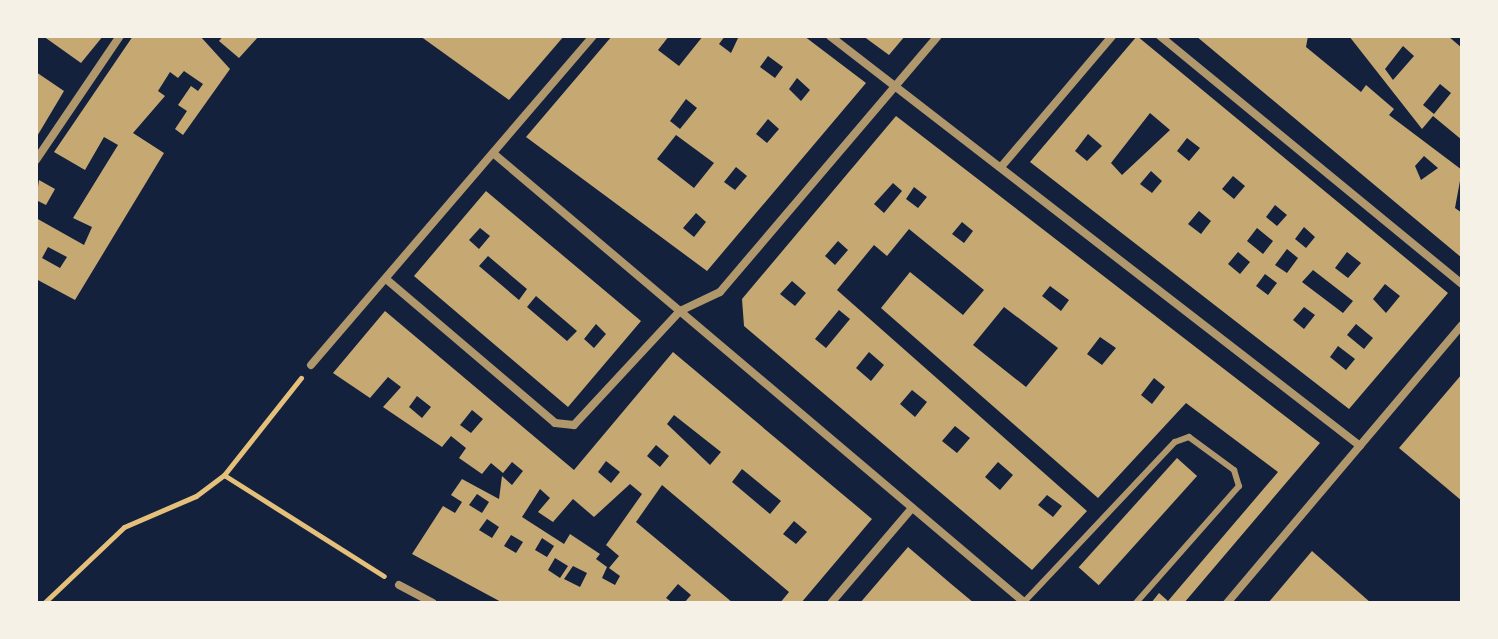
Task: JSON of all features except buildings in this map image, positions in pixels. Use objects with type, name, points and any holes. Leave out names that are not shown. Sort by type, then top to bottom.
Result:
[{"type":"street","points":[[36,160],[120,36]]},
{"type":"street","points":[[311,365],[593,36]]},
{"type":"street","points":[[830,36],[1360,446]]},
{"type":"street","points":[[386,279],[561,427],[587,417],[680,311],[720,292],[938,36]]},
{"type":"street","points":[[1001,167],[1112,36]]},
{"type":"street","points":[[1160,36],[1462,284]]},
{"type":"street","points":[[493,153],[1025,603]]},
{"type":"street","points":[[1227,603],[1462,325]]},
{"type":"street","points":[[831,603],[912,508]]},
{"type":"street","points":[[399,585],[433,603]]},
{"type":"lane","points":[[1025,603],[1175,442],[1189,437],[1234,470],[1239,486],[1136,603]]},
{"type":"path","points":[[44,603],[124,527],[224,475],[311,365]]},
{"type":"path","points":[[224,475],[399,585]]}]
